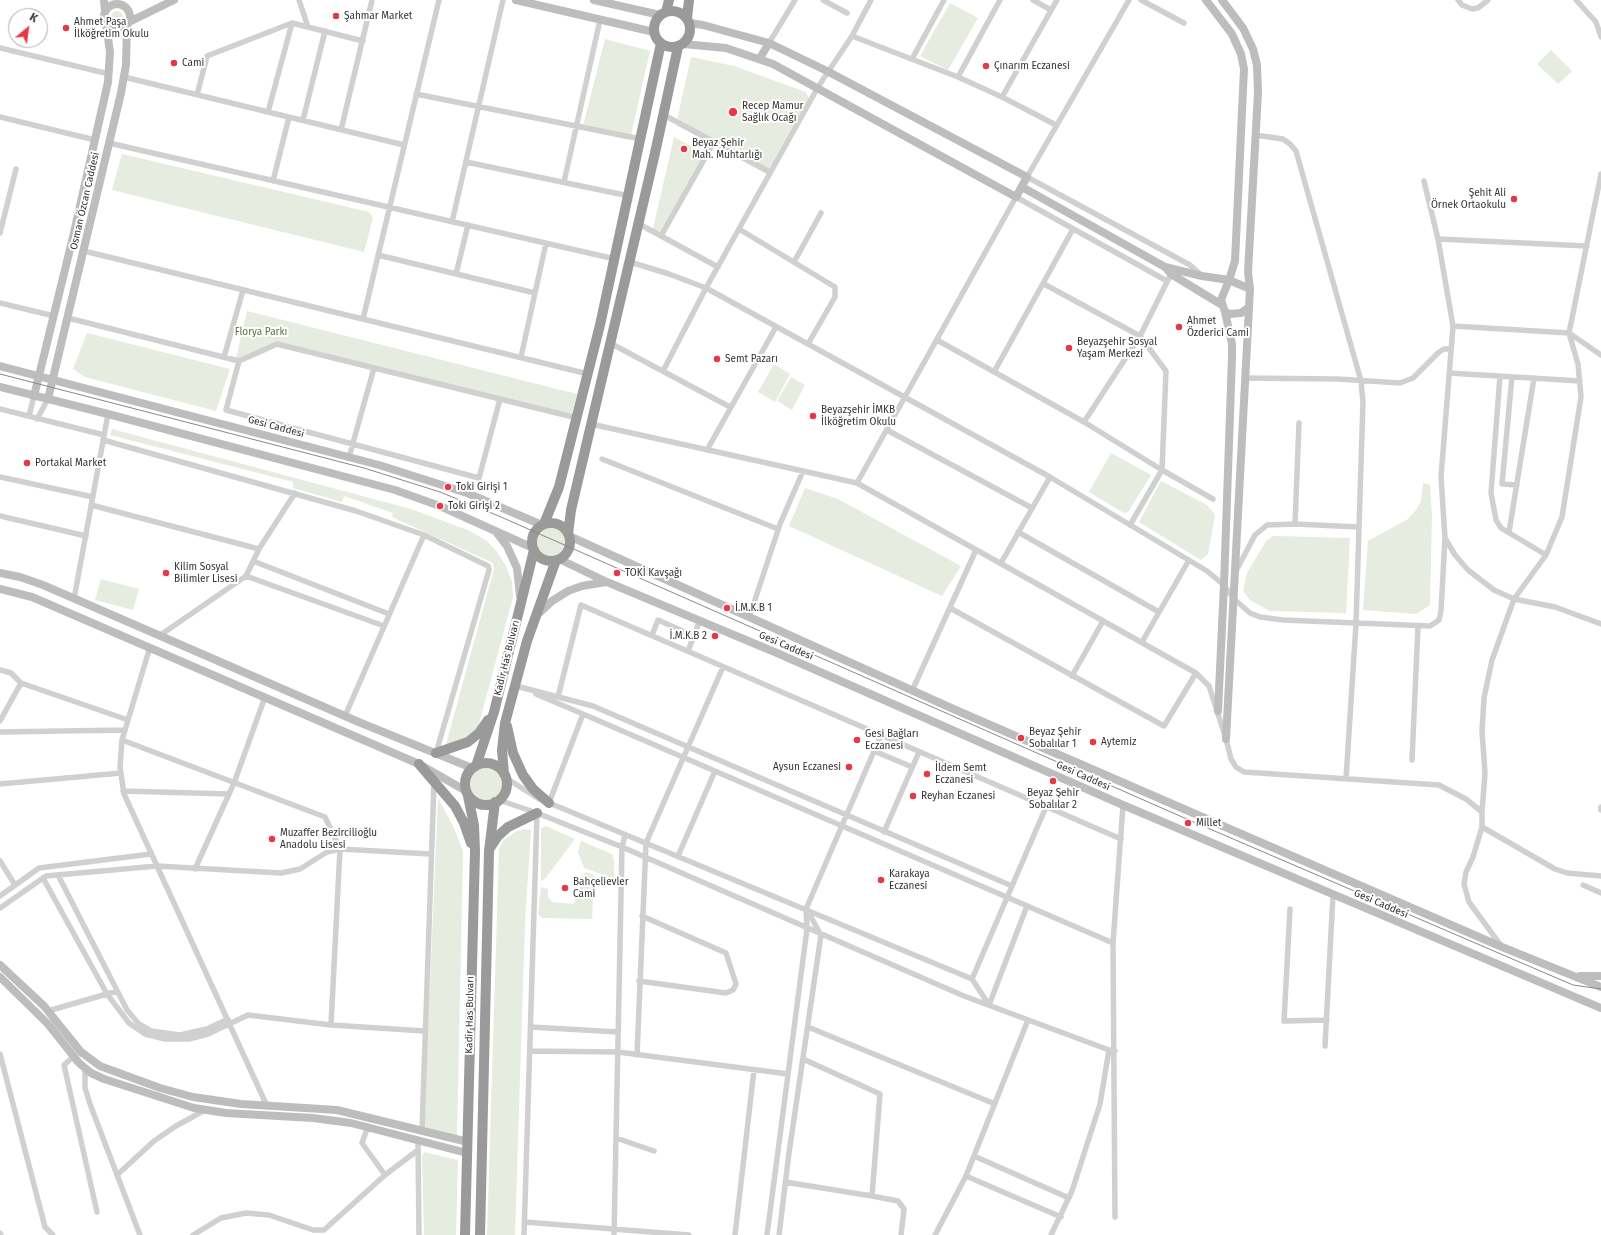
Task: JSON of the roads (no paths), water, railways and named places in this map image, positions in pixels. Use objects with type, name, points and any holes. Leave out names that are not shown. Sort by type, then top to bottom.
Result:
[{"type":"highway","points":[[669,0],[663,14],[656,20],[654,32],[661,43],[666,46],[681,45]]},
{"type":"highway","points":[[568,535],[570,510],[681,45],[690,35],[688,21],[689,0]]},
{"type":"highway","points":[[663,14],[678,12],[688,21]]},
{"type":"highway","points":[[543,525],[559,488],[588,374],[642,139],[661,43]]},
{"type":"highway","points":[[556,523],[563,527],[568,535],[570,543],[568,551],[558,560],[542,559],[533,549],[533,536],[537,529],[543,525],[556,523]]},
{"type":"highway","name":"Kadir Has Bulvarı","points":[[474,767],[494,712],[533,549]]},
{"type":"highway","name":"Kadir Has Bulvarı","points":[[505,776],[502,750],[507,718],[534,619],[558,560]]},
{"type":"highway","points":[[436,753],[462,745],[474,738],[494,712]]},
{"type":"highway","points":[[507,718],[510,743],[519,769],[533,789],[549,803]]},
{"type":"highway","points":[[419,764],[450,798],[460,814],[467,831],[475,860]]},
{"type":"highway","points":[[491,764],[505,776],[506,788],[497,801],[481,804],[467,793],[465,781],[474,767],[491,764]]},
{"type":"highway","name":"Kadir Has Bulvarı","points":[[465,1235],[475,860],[474,832],[467,793]]},
{"type":"highway","name":"Kadir Has Bulvarı","points":[[480,1235],[489,851],[497,801]]},
{"type":"highway","points":[[489,851],[494,841],[502,832],[537,813]]},
{"type":"main road","points":[[104,0],[106,24],[116,30],[174,0]]},
{"type":"main road","points":[[516,0],[654,32]]},
{"type":"main road","points":[[594,0],[663,14]]},
{"type":"main road","points":[[1206,0],[1232,34],[1241,54],[1244,69],[1236,254],[1229,280],[1221,300],[1232,344],[1232,357],[1218,711]]},
{"type":"main road","points":[[1222,0],[1243,28],[1255,56],[1258,93],[1248,272],[1250,289],[1226,739]]},
{"type":"main road","points":[[105,12],[114,5],[125,4],[130,14],[128,24]]},
{"type":"main road","points":[[681,45],[726,48],[760,58],[818,87],[1016,198],[1027,177],[769,43],[688,21]]},
{"type":"main road","name":"Osman Özcan Caddesi","points":[[34,396],[40,376],[95,140],[109,74],[110,52],[106,24]]},
{"type":"main road","name":"Osman Özcan Caddesi","points":[[48,399],[124,77],[128,24]]},
{"type":"main road","points":[[760,58],[769,43]]},
{"type":"main road","points":[[95,140],[109,143]]},
{"type":"main road","points":[[1022,187],[1165,267],[1202,276],[1229,280],[1250,289]]},
{"type":"main road","points":[[1165,267],[1169,278],[1223,309],[1236,314],[1248,308]]},
{"type":"main road","name":"Gesi Caddesi","points":[[0,366],[349,457],[467,493],[543,525]]},
{"type":"main road","points":[[0,388],[108,414],[395,490],[440,506],[533,549]]},
{"type":"main road","points":[[496,531],[507,546],[517,568],[520,584],[520,608]]},
{"type":"main road","name":"Gesi Caddesi","points":[[568,535],[912,691],[1502,947],[1601,987]]},
{"type":"main road","name":"Gesi Caddesi","points":[[558,560],[700,620],[1123,805],[1601,1008]]},
{"type":"main road","points":[[0,573],[32,581],[345,716],[474,767]]},
{"type":"main road","points":[[534,619],[552,601],[568,591],[586,585],[607,582]]},
{"type":"main road","points":[[0,589],[32,597],[419,764],[467,793]]},
{"type":"main road","points":[[0,965],[48,1011],[81,1052],[100,1066],[160,1088],[186,1095],[225,1102],[337,1110],[468,1142]]},
{"type":"main road","points":[[1574,975],[1601,976]]},
{"type":"main road","points":[[0,977],[48,1024],[73,1057],[85,1068],[104,1079],[172,1102],[205,1110],[313,1118],[368,1126],[467,1153]]},
{"type":"street","points":[[299,0],[308,27]]},
{"type":"street","points":[[341,130],[372,0]]},
{"type":"street","points":[[363,319],[439,0]]},
{"type":"street","points":[[452,222],[503,0]]},
{"type":"street","points":[[769,43],[795,0]]},
{"type":"street","points":[[823,0],[847,13]]},
{"type":"street","points":[[663,372],[706,288],[770,172],[827,72],[852,36],[871,0]]},
{"type":"street","points":[[912,59],[944,0]]},
{"type":"street","points":[[958,77],[1000,0]]},
{"type":"street","points":[[1033,0],[1051,10]]},
{"type":"street","points":[[1002,97],[1056,0]]},
{"type":"street","points":[[1129,0],[1027,177],[1190,265],[1202,276]]},
{"type":"street","points":[[1141,0],[1184,23]]},
{"type":"street","points":[[1458,0],[1462,5],[1472,9],[1478,8],[1488,0]]},
{"type":"street","points":[[1576,0],[1599,21],[1601,37]]},
{"type":"street","points":[[564,182],[600,20]]},
{"type":"street","points":[[268,112],[292,23]]},
{"type":"street","points":[[197,95],[208,56],[292,23],[362,41]]},
{"type":"street","points":[[303,120],[324,31]]},
{"type":"street","points":[[852,36],[958,77],[1002,97],[1056,125]]},
{"type":"street","points":[[0,48],[109,74]]},
{"type":"street","points":[[124,77],[404,145]]},
{"type":"street","points":[[416,94],[642,139]]},
{"type":"street","points":[[664,115],[770,172]]},
{"type":"street","points":[[0,116],[95,140]]},
{"type":"street","points":[[273,181],[290,117]]},
{"type":"street","points":[[1255,134],[1282,139],[1290,144],[1296,151],[1361,381],[1363,402],[1356,624],[1346,779]]},
{"type":"street","points":[[661,236],[714,142]]},
{"type":"street","points":[[109,143],[615,259]]},
{"type":"street","points":[[466,162],[629,196]]},
{"type":"street","points":[[0,233],[16,169]]},
{"type":"street","points":[[1502,947],[1469,902],[1465,890],[1466,872],[1473,857],[1482,827],[1485,773],[1482,725],[1485,691],[1491,665],[1514,599],[1546,554],[1562,517],[1580,409],[1580,382],[1576,353],[1569,333],[1601,174]]},
{"type":"street","points":[[630,262],[669,274],[706,288],[1050,477],[1207,571],[1224,585],[1234,600],[1250,613],[1260,617],[1356,624],[1430,626],[1439,620],[1441,616],[1445,538],[1441,477],[1453,326],[1438,239],[1424,181]]},
{"type":"street","points":[[857,483],[1016,198],[1169,278],[1140,336],[1084,422]]},
{"type":"street","points":[[794,262],[821,213]]},
{"type":"street","points":[[639,224],[718,267]]},
{"type":"street","points":[[456,274],[468,226]]},
{"type":"street","points":[[739,229],[833,285],[836,292],[808,344]]},
{"type":"street","points":[[994,372],[1044,284],[1073,229]]},
{"type":"street","points":[[1438,239],[1587,246]]},
{"type":"street","points":[[521,357],[546,243]]},
{"type":"street","points":[[84,251],[588,374]]},
{"type":"street","points":[[378,255],[534,293]]},
{"type":"street","points":[[1044,284],[1140,336],[1166,371],[1162,470],[1130,525]]},
{"type":"street","points":[[224,357],[243,290]]},
{"type":"street","points":[[0,303],[54,316]]},
{"type":"street","points":[[68,318],[239,361],[277,344],[577,418]]},
{"type":"street","points":[[1453,326],[1569,333],[1601,355]]},
{"type":"street","points":[[707,450],[776,327]]},
{"type":"street","points":[[937,340],[1084,422],[1162,470],[1213,499]]},
{"type":"street","points":[[610,343],[730,407]]},
{"type":"street","points":[[1245,378],[1361,381],[1394,384],[1405,382],[1413,378],[1438,352],[1444,349],[1451,349]]},
{"type":"street","points":[[239,361],[226,410],[479,478],[500,399]]},
{"type":"street","points":[[349,457],[374,368]]},
{"type":"street","points":[[1449,373],[1580,382]]},
{"type":"street","points":[[1500,376],[1491,493],[1497,522],[1500,527],[1546,554]]},
{"type":"street","points":[[1512,377],[1502,484],[1517,485]]},
{"type":"street","points":[[1509,532],[1534,378]]},
{"type":"street","points":[[29,416],[34,396]]},
{"type":"street","points":[[37,418],[48,399]]},
{"type":"street","points":[[0,410],[37,418],[104,437],[356,511],[424,535],[488,566],[489,570],[436,753]]},
{"type":"street","points":[[74,599],[108,414]]},
{"type":"street","points":[[1295,524],[1299,423]]},
{"type":"street","points":[[591,424],[857,483],[1196,672],[1209,686],[1218,711],[1233,764],[1244,772],[1439,785],[1466,799],[1482,812]]},
{"type":"street","points":[[887,430],[1032,508]]},
{"type":"street","points":[[602,459],[778,529]]},
{"type":"street","points":[[749,618],[778,529],[803,471]]},
{"type":"street","points":[[0,477],[93,497]]},
{"type":"street","points":[[1001,563],[1050,477]]},
{"type":"street","points":[[159,636],[246,576],[259,549],[296,493]]},
{"type":"street","points":[[91,505],[259,549]]},
{"type":"street","points":[[0,516],[86,536]]},
{"type":"street","points":[[1236,571],[1252,539],[1262,527],[1267,525],[1295,524],[1359,527]]},
{"type":"street","points":[[1018,532],[1159,612]]},
{"type":"street","points":[[345,716],[424,535]]},
{"type":"street","points":[[1445,538],[1458,559],[1476,577],[1494,590],[1514,599],[1555,607],[1601,624]]},
{"type":"street","points":[[912,691],[976,550]]},
{"type":"street","points":[[1142,642],[1189,560]]},
{"type":"street","points":[[253,561],[389,614]]},
{"type":"street","points":[[246,576],[384,626]]},
{"type":"street","points":[[558,697],[581,605],[1121,839]]},
{"type":"street","points":[[950,608],[1164,726],[1196,672]]},
{"type":"street","points":[[652,635],[658,620],[694,636]]},
{"type":"street","points":[[688,651],[700,620]]},
{"type":"street","points":[[1072,676],[1103,621]]},
{"type":"street","points":[[1412,760],[1418,626]]},
{"type":"street","points":[[150,647],[122,740],[120,773],[123,791],[267,1106]]},
{"type":"street","points":[[637,1055],[644,857],[646,843],[723,666]]},
{"type":"street","points":[[0,670],[11,673],[21,683],[128,720]]},
{"type":"street","points":[[0,722],[21,683]]},
{"type":"street","points":[[516,686],[592,706],[1012,886]]},
{"type":"street","points":[[516,686],[1113,943]]},
{"type":"street","points":[[195,869],[234,783],[264,697]]},
{"type":"street","points":[[549,803],[583,714]]},
{"type":"street","points":[[0,732],[125,730]]},
{"type":"street","points":[[767,1235],[807,929],[806,909],[881,735]]},
{"type":"street","points":[[122,740],[325,817],[340,849],[331,1025]]},
{"type":"street","points":[[874,751],[912,767]]},
{"type":"street","points":[[884,832],[919,752]]},
{"type":"street","points":[[678,856],[715,771]]},
{"type":"street","points":[[0,784],[120,773]]},
{"type":"street","points":[[505,776],[523,790],[549,803],[972,979],[989,1006]]},
{"type":"street","points":[[422,1130],[434,780]]},
{"type":"street","points":[[123,791],[229,794]]},
{"type":"street","points":[[497,801],[537,813],[622,847],[807,929],[989,1006],[1112,1050]]},
{"type":"street","points":[[1115,1217],[1112,1050],[1113,943],[1123,805]]},
{"type":"street","points":[[972,979],[1046,807]]},
{"type":"street","points":[[524,1235],[537,813]]},
{"type":"street","points":[[1482,827],[1555,869],[1567,873],[1601,876]]},
{"type":"street","points":[[614,1232],[622,847],[625,835]]},
{"type":"street","points":[[0,908],[43,878],[58,875],[157,866],[195,869],[288,872],[306,866],[328,852],[340,849],[431,854]]},
{"type":"street","points":[[0,896],[39,868],[151,854]]},
{"type":"street","points":[[0,861],[16,885]]},
{"type":"street","points":[[58,875],[127,1010],[143,1027],[156,1032],[173,1035],[188,1034],[248,1016],[331,1025],[425,1031]]},
{"type":"street","points":[[43,878],[107,994],[129,1022],[145,1034],[160,1038],[181,1040],[208,1034],[229,1022]]},
{"type":"street","points":[[1583,885],[1601,893]]},
{"type":"street","points":[[1325,1046],[1333,895]]},
{"type":"street","points":[[989,1006],[1027,906]]},
{"type":"street","points":[[778,1235],[821,935],[806,909]]},
{"type":"street","points":[[1290,909],[1284,1021],[1326,1020]]},
{"type":"street","points":[[639,982],[726,993],[733,990],[736,984],[726,953],[642,916]]},
{"type":"street","points":[[48,1011],[117,991]]},
{"type":"street","points":[[935,1235],[966,1176],[1028,1020]]},
{"type":"street","points":[[531,1027],[618,1032]]},
{"type":"street","points":[[808,1027],[995,1104]]},
{"type":"street","points":[[1051,1235],[1069,1198],[1100,1104],[1112,1050]]},
{"type":"street","points":[[530,1051],[618,1052],[788,1074]]},
{"type":"street","points":[[0,1054],[45,1227],[53,1235]]},
{"type":"street","points":[[73,1057],[64,1065],[97,1212]]},
{"type":"street","points":[[803,1060],[880,1094],[872,1196]]},
{"type":"street","points":[[85,1068],[87,1096],[140,1235]]},
{"type":"street","points":[[735,1235],[754,1070]]},
{"type":"street","points":[[117,1175],[154,1141],[176,1126],[205,1110]]},
{"type":"street","points":[[368,1126],[362,1143],[384,1175]]},
{"type":"street","points":[[616,1138],[654,1151]]},
{"type":"street","points":[[418,1140],[419,1235]]},
{"type":"street","points":[[193,1235],[221,1218],[246,1213],[269,1215],[324,1233],[384,1175],[418,1150]]},
{"type":"street","points":[[974,1156],[1069,1198]]},
{"type":"street","points":[[966,1176],[1061,1217]]},
{"type":"street","points":[[785,1182],[898,1201],[902,1204],[904,1212],[901,1235]]},
{"type":"street","points":[[525,1222],[614,1232],[689,1235]]},
{"type":"tram line","points":[[0,374],[364,468],[440,492],[501,517],[1189,820],[1573,985],[1601,989]]},
{"type":"place","name":"Şahmar Market","points":[[336,16]]},
{"type":"place","name":"Ahmet Paşa İlköğretim Okulu","points":[[66,28]]},
{"type":"place","name":"Cami","points":[[174,63]]},
{"type":"place","name":"Çınarım Eczanesi","points":[[986,66]]},
{"type":"place","name":"Recep Mamur Sağlık Ocağı","points":[[733,112]]},
{"type":"place","name":"Beyaz Şehir Mah. Muhtarlığı","points":[[684,149]]},
{"type":"place","name":"Şehit Ali Örnek Ortaokulu","points":[[1514,199]]},
{"type":"place","name":"Ahmet Özderici Cami","points":[[1179,327]]},
{"type":"place","name":"Beyazşehir Sosyal Yaşam Merkezi","points":[[1069,348]]},
{"type":"place","name":"Semt Pazarı","points":[[717,359]]},
{"type":"place","name":"Beyazşehir İMKB İlköğretim Okulu","points":[[813,416]]},
{"type":"place","name":"Portakal Market","points":[[27,463]]},
{"type":"place","name":"Toki Girişi 1","points":[[448,487]]},
{"type":"place","name":"Toki Girişi 2","points":[[440,506]]},
{"type":"place","name":"Kilim Sosyal Bilimler Lisesi","points":[[166,573]]},
{"type":"place","name":"TOKİ Kavşağı","points":[[617,573]]},
{"type":"place","name":"İ.M.K.B 1","points":[[727,608]]},
{"type":"place","name":"İ.M.K.B 2","points":[[715,636]]},
{"type":"place","name":"Beyaz Şehir Sobalılar 1","points":[[1021,738]]},
{"type":"place","name":"Gesi Bağları Eczanesi","points":[[857,740]]},
{"type":"place","name":"Aytemiz","points":[[1093,742]]},
{"type":"place","name":"Aysun Eczanesi","points":[[849,767]]},
{"type":"place","name":"İldem Semt Eczanesi","points":[[927,774]]},
{"type":"place","name":"Beyaz Şehir Sobalılar 2","points":[[1053,781]]},
{"type":"place","name":"Reyhan Eczanesi","points":[[913,796]]},
{"type":"place","name":"Millet","points":[[1188,823]]},
{"type":"place","name":"Muzaffer Bezircilioğlu Anadolu Lisesi","points":[[272,839]]},
{"type":"place","name":"Karakaya Eczanesi","points":[[881,880]]},
{"type":"place","name":"Bahçelievler Cami","points":[[565,888]]},
{"type":"park label","name":"Florya Parkı","points":[[261,332]]}]
